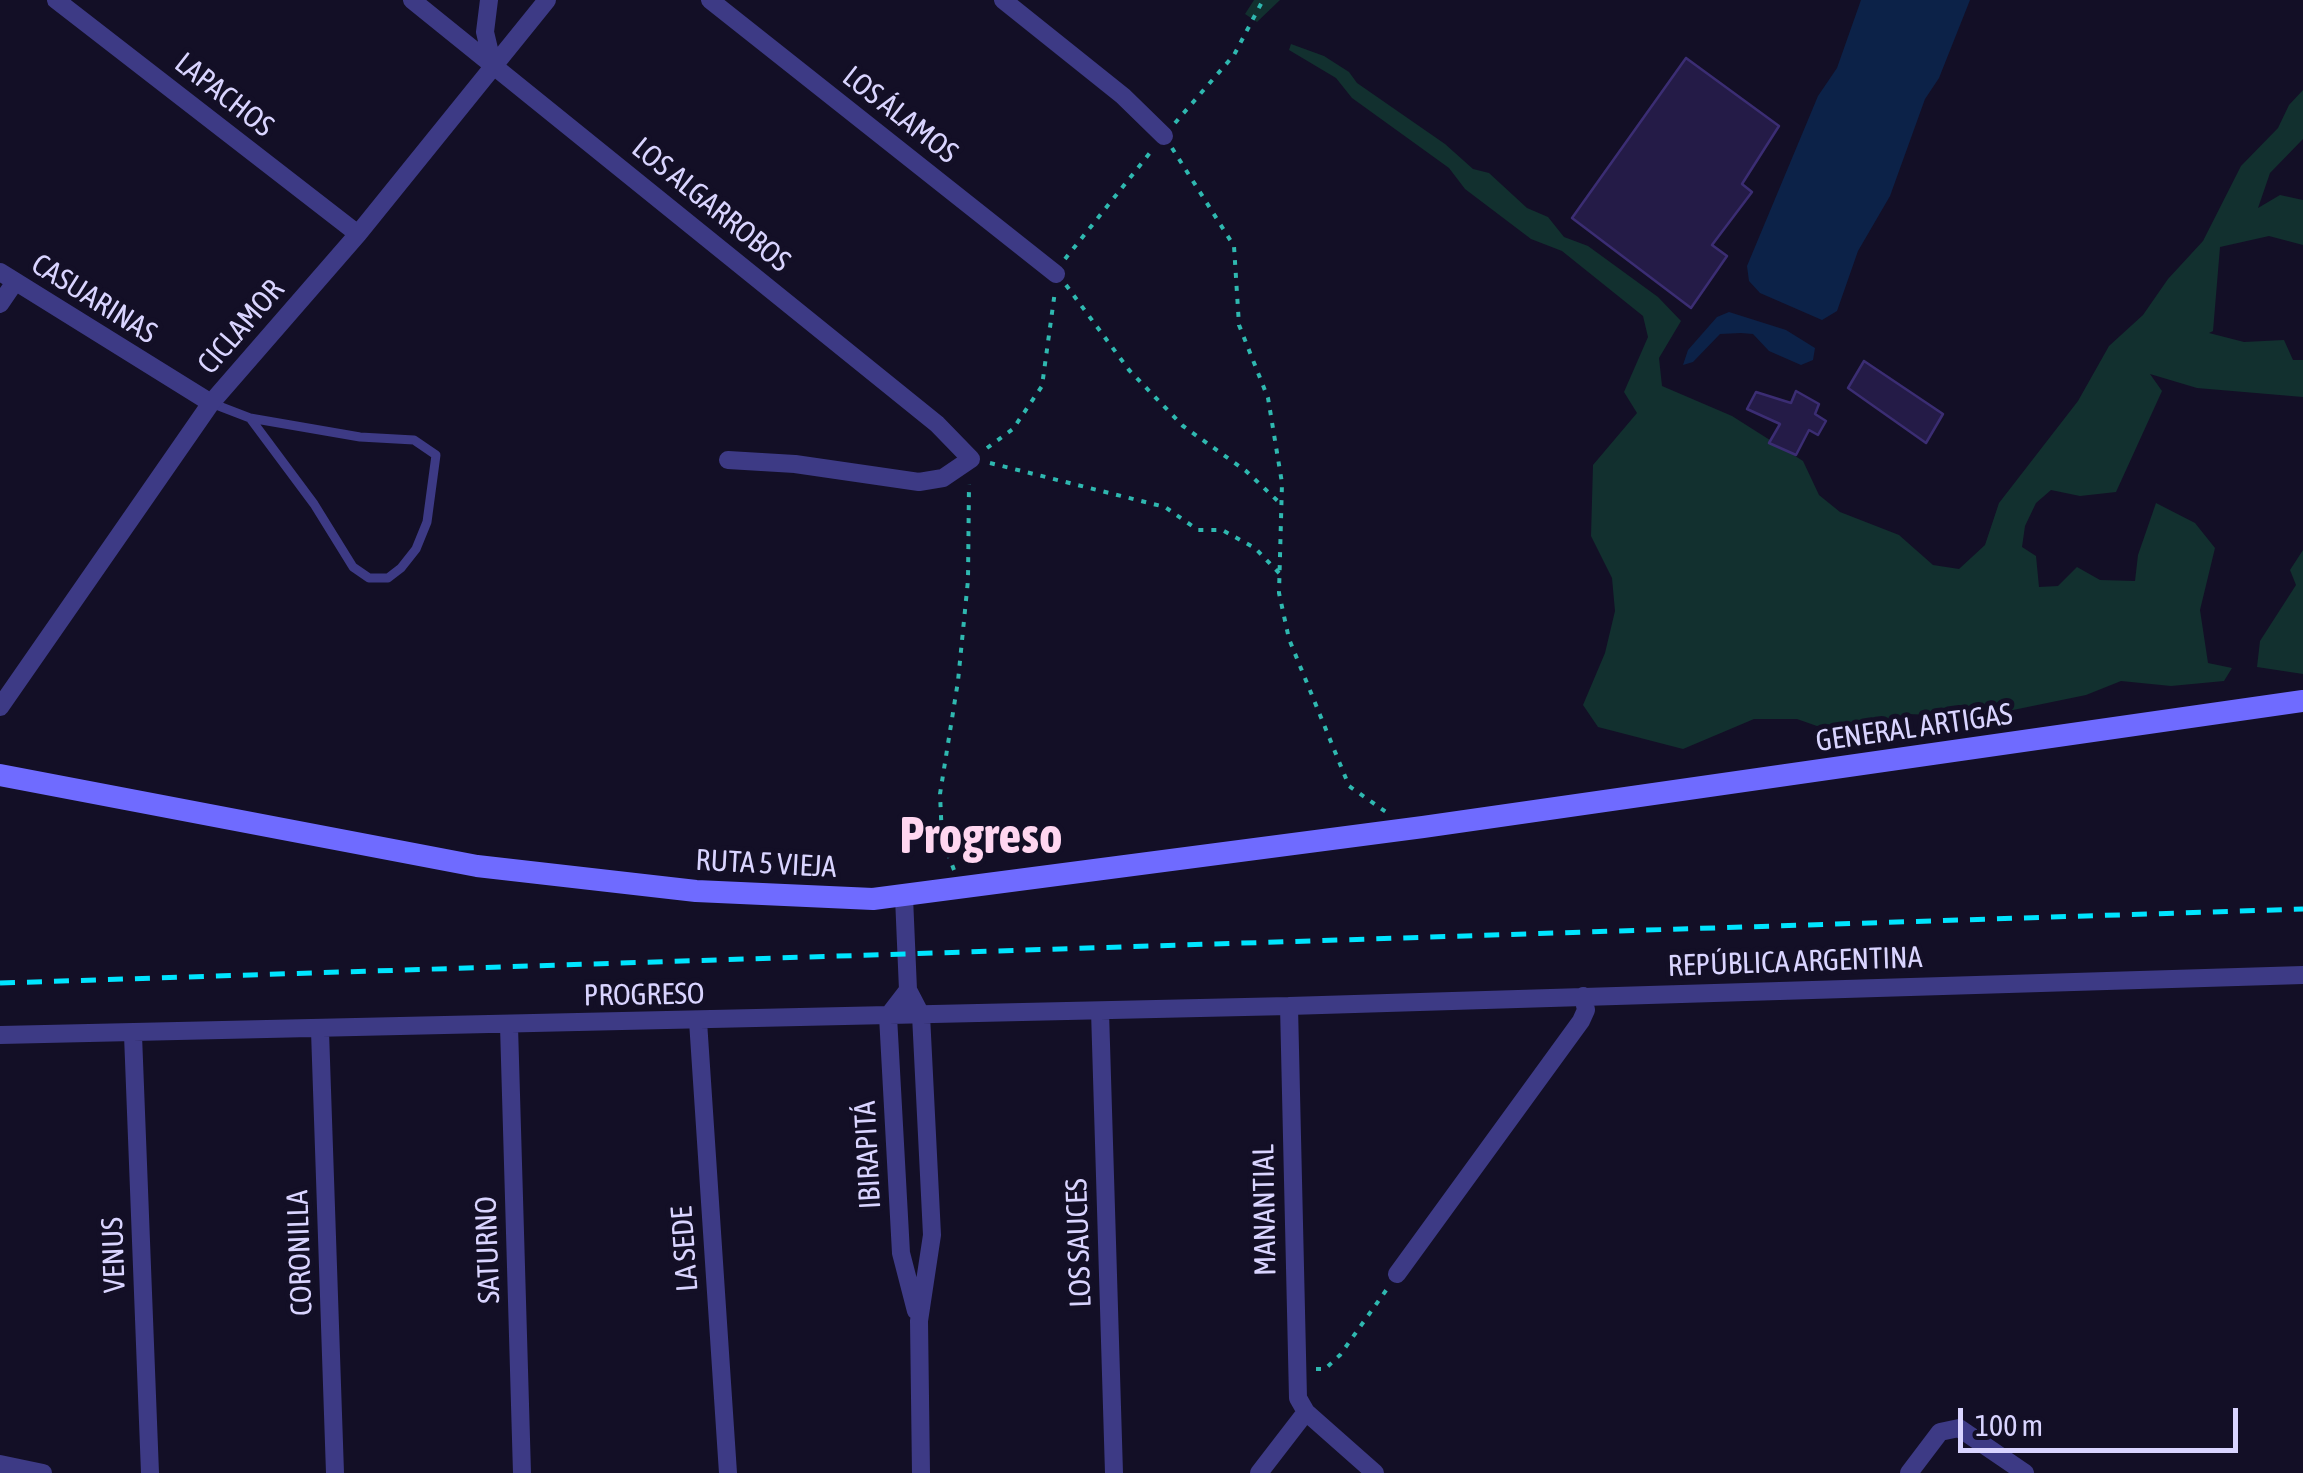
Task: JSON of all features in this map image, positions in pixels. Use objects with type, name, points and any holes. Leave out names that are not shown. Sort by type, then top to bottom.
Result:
[{"type":"street","name":"LAPACHOS","points":[[56,0],[358,234]]},
{"type":"street","name":"LOS ALGARROBOS","points":[[412,0],[938,424],[970,459]]},
{"type":"street","points":[[488,0],[485,32],[493,66]]},
{"type":"street","name":"CICLAMOR","points":[[0,707],[210,404],[358,234],[547,0]]},
{"type":"street","name":"LOS ÁLAMOS","points":[[710,0],[1056,274]]},
{"type":"street","points":[[1003,0],[1122,96],[1164,136]]},
{"type":"street","points":[[0,304],[8,277]]},
{"type":"street","name":"CASUARINAS","points":[[8,277],[210,404]]},
{"type":"street","points":[[728,460],[796,464],[919,482],[943,478],[970,459]]},
{"type":"street","name":"GENERAL ARTIGAS","points":[[1532,810],[2303,701]]},
{"type":"street","name":"RUTA 5 VIEJA","points":[[0,775],[552,876],[841,900],[904,898],[1532,810]]},
{"type":"street","name":"IBIRAPITÁ","points":[[904,898],[908,990],[920,1015],[932,1236],[919,1321],[921,1473]]},
{"type":"street","name":"REPÚBLICA ARGENTINA","points":[[1289,1006],[2303,975]]},
{"type":"street","points":[[888,1016],[908,990]]},
{"type":"street","points":[[1397,1274],[1581,1022],[1586,1010],[1583,996]]},
{"type":"street","name":"PROGRESO","points":[[0,1036],[133,1036],[1289,1006]]},
{"type":"street","name":"MANANTIAL","points":[[1289,1006],[1296,1370],[1298,1398],[1306,1412]]},
{"type":"street","name":"LOS SAUCES","points":[[1100,1011],[1114,1473]]},
{"type":"street","name":"IBIRAPITÁ","points":[[888,1016],[901,1253],[919,1321]]},
{"type":"street","name":"LA SEDE","points":[[698,1021],[728,1473]]},
{"type":"street","name":"SATURNO","points":[[510,1026],[522,1473]]},
{"type":"street","name":"CORONILLA","points":[[320,1031],[335,1473]]},
{"type":"street","name":"VENUS","points":[[133,1036],[150,1473]]},
{"type":"street","points":[[1260,1473],[1306,1412],[1376,1473]]},
{"type":"street","points":[[1909,1473],[1940,1432],[1950,1428],[1968,1430],[2026,1473]]},
{"type":"street","points":[[0,1464],[42,1473]]},
{"type":"lane","points":[[210,404],[250,418],[414,440],[436,455],[426,522],[416,549],[402,568],[388,578],[369,578],[352,567],[314,504],[250,418]]},
{"type":"path","points":[[1164,136],[1234,246],[1239,324],[1268,398],[1282,506],[1279,593],[1289,639],[1349,786],[1380,810],[1423,827]]},
{"type":"path","points":[[970,459],[1013,429],[1042,386],[1056,274]]},
{"type":"path","points":[[1056,274],[1129,370],[1170,412],[1282,506]]},
{"type":"path","points":[[970,459],[1032,470],[1164,507],[1198,530],[1222,530],[1256,548],[1280,574]]},
{"type":"path","points":[[961,890],[942,838],[940,794],[966,597],[970,459]]},
{"type":"path","points":[[1296,1370],[1325,1369],[1340,1356],[1397,1274]]},
{"type":"green space","points":[[1254,0],[1280,0],[1257,22],[1245,14]]},
{"type":"green space","points":[[1291,44],[1324,56],[1349,72],[1357,83],[1445,144],[1473,169],[1489,173],[1527,208],[1548,217],[1564,237],[1588,246],[1658,297],[1681,321],[1659,358],[1662,386],[1732,416],[1803,461],[1819,495],[1840,512],[1899,535],[1933,565],[1959,569],[1985,545],[1999,503],[2078,401],[2109,346],[2143,315],[2168,279],[2203,241],[2241,166],[2278,128],[2289,105],[2303,90],[2303,139],[2270,173],[2258,208],[2280,195],[2303,200],[2303,245],[2269,236],[2220,247],[2213,331],[2209,333],[2244,342],[2284,340],[2293,360],[2303,360],[2303,397],[2197,388],[2150,374],[2162,391],[2116,492],[2080,496],[2051,490],[2036,503],[2025,526],[2022,547],[2036,556],[2039,587],[2058,586],[2077,567],[2100,580],[2135,581],[2138,555],[2156,503],[2195,523],[2215,548],[2200,610],[2208,663],[2232,668],[2224,681],[2171,686],[2121,681],[2086,695],[1979,717],[1908,714],[1834,732],[1797,719],[1754,719],[1683,749],[1598,727],[1583,705],[1605,653],[1615,611],[1612,578],[1591,536],[1593,465],[1637,413],[1624,392],[1648,337],[1643,316],[1562,251],[1531,239],[1465,189],[1449,168],[1352,98],[1336,78],[1289,50]]},
{"type":"green space","points":[[2303,550],[2303,674],[2257,667],[2260,641],[2296,585],[2290,570]]},
{"type":"water","points":[[1861,0],[1970,0],[1939,78],[1925,99],[1890,196],[1858,251],[1837,311],[1822,320],[1760,293],[1749,281],[1747,266],[1818,96],[1837,68]]},
{"type":"water","points":[[1729,312],[1786,330],[1815,348],[1813,360],[1801,365],[1769,351],[1753,334],[1741,333],[1720,334],[1693,362],[1683,365],[1688,350],[1717,317]]},
{"type":"building","points":[[1686,58],[1779,126],[1742,184],[1752,192],[1712,245],[1727,256],[1691,308],[1572,218]]},
{"type":"building","points":[[1864,361],[1943,414],[1926,443],[1848,388]]},
{"type":"building","points":[[1796,391],[1819,404],[1815,414],[1826,421],[1818,435],[1809,430],[1796,455],[1769,443],[1780,424],[1747,409],[1756,392],[1791,403]]},
{"type":"railway","points":[[0,983],[2303,909]]},
{"type":"district","name":"Progreso","points":[[981,837]]}]
